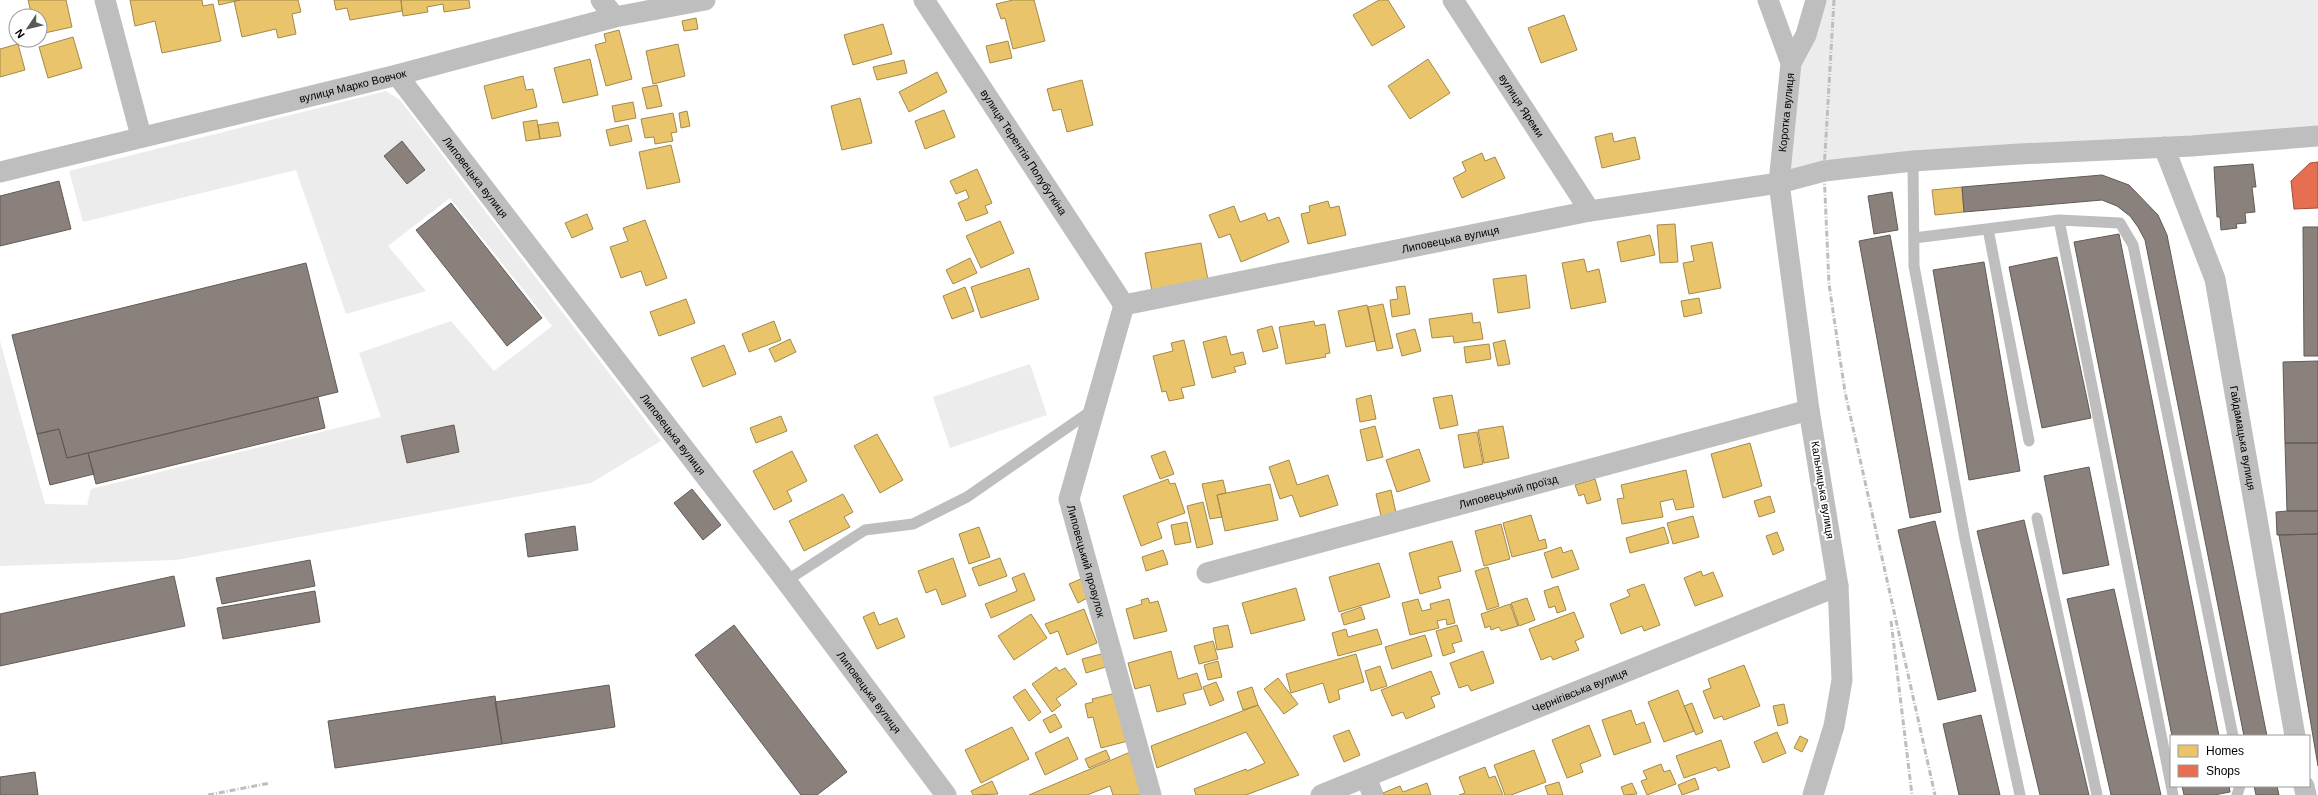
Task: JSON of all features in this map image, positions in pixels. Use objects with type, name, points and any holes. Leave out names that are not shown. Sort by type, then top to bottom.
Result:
[{"type":"street","points":[[104,0],[141,136]]},
{"type":"street","points":[[601,0],[616,17]]},
{"type":"street","name":"вулиця Марко Вовчок","points":[[0,172],[141,136],[398,75],[616,17],[705,0]]},
{"type":"street","name":"вулиця Терентія Полубуткіна","points":[[924,0],[1124,305]]},
{"type":"street","name":"вулиця Яреми","points":[[1453,0],[1590,212]]},
{"type":"street","points":[[1768,0],[1790,64]]},
{"type":"street","name":"Коротка вулиця","points":[[1779,183],[1790,64],[1806,35],[1816,0]]},
{"type":"street","name":"Липовецька вулиця","points":[[398,75],[786,581],[946,795]]},
{"type":"street","name":"Липовецька вулиця","points":[[1124,305],[1590,212],[1779,183],[1824,171],[1913,161],[2164,147],[2318,136]]},
{"type":"street","name":"Гайдамацька вулиця","points":[[2164,147],[2216,279],[2295,735]]},
{"type":"street","name":"Кальницька вулиця","points":[[1779,183],[1809,410],[1838,586],[1842,680],[1834,726],[1813,795]]},
{"type":"street","name":"Липовецький провулок","points":[[1124,305],[1069,499],[1152,795]]},
{"type":"street","name":"Липовецький проїзд","points":[[1207,573],[1809,410]]},
{"type":"street","name":"Чернігівська вулиця","points":[[1321,795],[1370,786],[1838,586]]},
{"type":"lane","points":[[1913,161],[1914,266],[1964,532],[2020,795]]},
{"type":"lane","points":[[1914,238],[2059,220],[2120,224],[2133,245],[2233,735]]},
{"type":"lane","points":[[2059,220],[2170,780]]},
{"type":"lane","points":[[1988,229],[2028,441]]},
{"type":"lane","points":[[786,581],[865,530],[913,524],[967,497],[1095,408]]},
{"type":"lane","points":[[2037,518],[2097,795]]},
{"type":"shaded area","points":[[1816,0],[2318,0],[2318,136],[1779,183],[1791,63]]},
{"type":"shaded area","points":[[386,91],[400,100],[661,441],[591,483],[176,560],[0,566],[0,341],[45,504],[87,505],[91,489],[381,417],[359,353],[451,321],[494,371],[552,326],[450,198],[388,246],[426,291],[346,314],[296,170],[83,222],[69,171]]},
{"type":"shaded area","points":[[1030,364],[1047,415],[950,448],[933,397]]},
{"type":"building: Homes","points":[[28,0],[66,0],[72,27],[48,32],[48,8],[30,8]]},
{"type":"building: Homes","points":[[130,0],[202,0],[203,6],[213,4],[221,41],[162,53],[155,21],[135,26]]},
{"type":"building: Homes","points":[[218,0],[240,0],[219,5]]},
{"type":"building: Homes","points":[[298,0],[301,12],[292,14],[296,34],[278,38],[276,29],[242,37],[234,1]]},
{"type":"building: Homes","points":[[334,0],[401,0],[402,11],[350,20],[347,8],[336,10]]},
{"type":"building: Homes","points":[[401,0],[469,0],[470,8],[444,12],[443,4],[427,7],[428,12],[403,16]]},
{"type":"building: Homes","points":[[1013,0],[1034,0],[1045,41],[1013,49],[1005,18],[1001,19],[996,4]]},
{"type":"building: Homes","points":[[1379,0],[1388,0],[1405,27],[1372,46],[1353,15]]},
{"type":"building: Homes","points":[[1564,15],[1577,50],[1541,63],[1528,28]]},
{"type":"building: Homes","points":[[696,18],[698,29],[684,31],[682,21]]},
{"type":"building: Homes","points":[[883,24],[892,54],[853,65],[844,35]]},
{"type":"building: Homes","points":[[619,30],[632,79],[606,86],[595,45],[606,42],[604,34]]},
{"type":"building: Homes","points":[[73,37],[82,68],[48,78],[39,48],[48,48],[48,44]]},
{"type":"building: Homes","points":[[1008,41],[1012,58],[990,63],[986,46]]},
{"type":"building: Homes","points":[[678,44],[685,76],[653,84],[646,51]]},
{"type":"building: Homes","points":[[8,47],[8,48],[19,48],[25,70],[0,77],[0,49]]},
{"type":"building: Homes","points":[[590,59],[598,95],[563,103],[554,68]]},
{"type":"building: Homes","points":[[1428,59],[1450,93],[1410,119],[1388,86]]},
{"type":"building: Homes","points":[[904,60],[907,73],[877,80],[873,67]]},
{"type":"building: Homes","points":[[937,72],[947,92],[909,112],[899,92]]},
{"type":"building: Homes","points":[[523,76],[526,90],[533,89],[537,107],[492,119],[484,86]]},
{"type":"building: Homes","points":[[1082,80],[1093,125],[1067,132],[1061,109],[1053,111],[1047,89]]},
{"type":"building: Homes","points":[[657,85],[662,106],[647,109],[642,88]]},
{"type":"building: Homes","points":[[860,98],[872,143],[842,150],[831,106]]},
{"type":"building: Homes","points":[[633,102],[636,118],[615,122],[612,106]]},
{"type":"building: Homes","points":[[944,110],[955,137],[925,149],[915,121]]},
{"type":"building: Homes","points":[[687,111],[690,126],[681,128],[679,113]]},
{"type":"building: Homes","points":[[673,113],[677,132],[671,133],[673,141],[655,144],[654,137],[645,138],[641,119]]},
{"type":"building: Homes","points":[[537,120],[540,139],[526,141],[523,122]]},
{"type":"building: Homes","points":[[558,122],[561,136],[540,139],[538,125]]},
{"type":"building: Homes","points":[[628,125],[632,141],[610,146],[606,130]]},
{"type":"building: Homes","points":[[1612,133],[1614,142],[1635,137],[1640,159],[1602,168],[1595,137]]},
{"type":"building: Homes","points":[[671,145],[680,182],[647,189],[639,152]]},
{"type":"building: Homes","points":[[1482,153],[1485,161],[1495,157],[1505,178],[1462,198],[1453,178],[1466,171],[1462,162]]},
{"type":"building: Homes","points":[[977,169],[992,203],[985,206],[988,213],[966,221],[958,203],[969,198],[966,190],[956,194],[950,181]]},
{"type":"building: Homes","points":[[1962,187],[1964,212],[1935,215],[1932,190]]},
{"type":"building: Homes","points":[[1328,201],[1330,208],[1339,206],[1346,235],[1308,244],[1301,214],[1310,212],[1309,206]]},
{"type":"building: Homes","points":[[1234,206],[1240,222],[1265,213],[1268,221],[1279,217],[1289,242],[1241,262],[1230,234],[1219,238],[1209,215]]},
{"type":"building: Homes","points":[[587,214],[593,229],[572,238],[565,223]]},
{"type":"building: Homes","points":[[645,220],[667,278],[646,286],[641,271],[621,278],[610,247],[628,241],[623,228]]},
{"type":"building: Homes","points":[[1000,221],[1014,253],[981,268],[966,236]]},
{"type":"building: Homes","points":[[1675,224],[1678,262],[1660,263],[1657,225]]},
{"type":"building: Homes","points":[[1650,235],[1655,255],[1621,262],[1617,242]]},
{"type":"building: Homes","points":[[1712,242],[1721,288],[1689,294],[1683,263],[1694,261],[1691,246]]},
{"type":"building: Homes","points":[[1201,243],[1208,280],[1152,291],[1145,253]]},
{"type":"building: Homes","points":[[970,258],[977,273],[953,284],[946,270]]},
{"type":"building: Homes","points":[[1584,259],[1587,272],[1599,269],[1606,302],[1571,309],[1562,263]]},
{"type":"building: Homes","points":[[1029,268],[1039,299],[981,318],[971,287]]},
{"type":"building: Homes","points":[[1526,275],[1530,308],[1498,313],[1493,279]]},
{"type":"building: Homes","points":[[1405,286],[1410,314],[1392,317],[1390,300],[1398,299],[1396,287]]},
{"type":"building: Homes","points":[[965,287],[974,311],[952,319],[943,296]]},
{"type":"building: Homes","points":[[1699,298],[1702,313],[1684,317],[1681,301]]},
{"type":"building: Homes","points":[[686,299],[695,323],[659,336],[650,312]]},
{"type":"building: Homes","points":[[1383,304],[1393,348],[1377,351],[1368,307]]},
{"type":"building: Homes","points":[[1367,305],[1375,341],[1346,347],[1338,311]]},
{"type":"building: Homes","points":[[1472,313],[1473,323],[1480,322],[1483,339],[1454,343],[1453,336],[1432,338],[1429,319]]},
{"type":"building: Homes","points":[[774,321],[781,340],[749,352],[742,334]]},
{"type":"building: Homes","points":[[1314,321],[1315,326],[1325,324],[1330,353],[1325,354],[1326,357],[1286,364],[1279,327]]},
{"type":"building: Homes","points":[[1272,326],[1278,348],[1263,352],[1257,330]]},
{"type":"building: Homes","points":[[1415,329],[1421,351],[1402,356],[1396,334]]},
{"type":"building: Homes","points":[[1226,336],[1231,355],[1243,352],[1246,364],[1234,367],[1236,372],[1212,378],[1203,342]]},
{"type":"building: Homes","points":[[790,339],[796,352],[775,362],[769,349]]},
{"type":"building: Homes","points":[[1184,340],[1195,385],[1181,388],[1184,398],[1169,401],[1166,391],[1162,392],[1153,356],[1173,351],[1171,343]]},
{"type":"building: Homes","points":[[1505,340],[1510,364],[1498,366],[1493,343]]},
{"type":"building: Homes","points":[[1489,344],[1491,359],[1466,363],[1464,347]]},
{"type":"building: Homes","points":[[724,345],[736,374],[703,387],[691,358]]},
{"type":"building: Homes","points":[[1371,395],[1376,419],[1360,422],[1356,399]]},
{"type":"building: Homes","points":[[1452,395],[1458,425],[1440,429],[1433,398]]},
{"type":"building: Homes","points":[[781,416],[787,431],[756,443],[750,428]]},
{"type":"building: Homes","points":[[1375,426],[1383,457],[1367,461],[1360,430]]},
{"type":"building: Homes","points":[[1503,426],[1509,458],[1484,463],[1478,430]]},
{"type":"building: Homes","points":[[1477,432],[1483,464],[1464,468],[1458,435]]},
{"type":"building: Homes","points":[[877,434],[903,480],[880,493],[854,446]]},
{"type":"building: Homes","points":[[1750,443],[1762,486],[1723,498],[1711,454]]},
{"type":"building: Homes","points":[[1419,449],[1430,481],[1397,492],[1386,460]]},
{"type":"building: Homes","points":[[792,451],[807,481],[787,491],[792,501],[774,510],[753,471]]},
{"type":"building: Homes","points":[[1165,451],[1174,474],[1160,479],[1151,456]]},
{"type":"building: Homes","points":[[1289,460],[1297,485],[1328,475],[1338,505],[1300,517],[1292,495],[1280,499],[1269,467]]},
{"type":"building: Homes","points":[[1686,470],[1694,507],[1676,510],[1673,499],[1660,502],[1663,517],[1622,524],[1617,499],[1624,498],[1621,485]]},
{"type":"building: Homes","points":[[1168,479],[1170,484],[1175,483],[1185,513],[1157,523],[1162,538],[1141,546],[1123,496]]},
{"type":"building: Homes","points":[[1595,479],[1601,500],[1587,504],[1584,494],[1579,496],[1575,485]]},
{"type":"building: Homes","points":[[1223,480],[1226,493],[1217,495],[1222,517],[1210,519],[1202,484]]},
{"type":"building: Homes","points":[[1270,484],[1278,520],[1225,531],[1217,495]]},
{"type":"building: Homes","points":[[1391,490],[1396,513],[1381,516],[1376,494]]},
{"type":"building: Homes","points":[[843,494],[853,512],[844,517],[850,527],[804,551],[789,521]]},
{"type":"building: Homes","points":[[1770,496],[1775,512],[1759,517],[1754,501]]},
{"type":"building: Homes","points":[[1203,502],[1213,544],[1197,548],[1187,506]]},
{"type":"building: Homes","points":[[1531,515],[1539,541],[1545,539],[1547,548],[1512,557],[1503,523]]},
{"type":"building: Homes","points":[[1693,516],[1699,537],[1673,544],[1667,523]]},
{"type":"building: Homes","points":[[1187,522],[1191,542],[1175,545],[1171,525]]},
{"type":"building: Homes","points":[[1501,524],[1510,559],[1484,566],[1475,531]]},
{"type":"building: Homes","points":[[979,527],[990,557],[969,564],[959,534]]},
{"type":"building: Homes","points":[[1664,527],[1669,543],[1630,553],[1626,538]]},
{"type":"building: Homes","points":[[1777,532],[1784,550],[1773,555],[1766,536]]},
{"type":"building: Homes","points":[[1452,541],[1461,571],[1438,577],[1441,588],[1420,594],[1409,553]]},
{"type":"building: Homes","points":[[1561,547],[1563,553],[1572,550],[1579,569],[1552,578],[1544,553]]},
{"type":"building: Homes","points":[[1163,550],[1168,564],[1146,571],[1142,557]]},
{"type":"building: Homes","points":[[953,558],[966,596],[942,605],[936,589],[926,593],[918,571]]},
{"type":"building: Homes","points":[[1000,558],[1007,576],[979,586],[972,568]]},
{"type":"building: Homes","points":[[1379,563],[1390,597],[1339,612],[1329,577]]},
{"type":"building: Homes","points":[[1488,567],[1499,606],[1487,610],[1475,571]]},
{"type":"building: Homes","points":[[1701,571],[1703,576],[1713,572],[1723,596],[1695,606],[1684,578]]},
{"type":"building: Homes","points":[[1024,573],[1035,600],[991,618],[985,604],[1017,591],[1012,578]]},
{"type":"building: Homes","points":[[1083,578],[1091,596],[1078,603],[1069,584]]},
{"type":"building: Homes","points":[[1644,584],[1660,625],[1644,631],[1642,626],[1621,634],[1610,604],[1630,596],[1627,590]]},
{"type":"building: Homes","points":[[1558,586],[1566,610],[1557,613],[1555,606],[1549,608],[1544,591]]},
{"type":"building: Homes","points":[[1296,588],[1305,620],[1251,634],[1242,603]]},
{"type":"building: Homes","points":[[1148,598],[1150,603],[1158,601],[1167,631],[1134,639],[1126,609],[1142,604],[1141,600]]},
{"type":"building: Homes","points":[[1527,598],[1535,620],[1519,626],[1511,603]]},
{"type":"building: Homes","points":[[1418,599],[1422,611],[1431,609],[1430,604],[1449,599],[1455,623],[1447,625],[1446,619],[1437,621],[1439,628],[1410,635],[1402,603]]},
{"type":"building: Homes","points":[[1510,604],[1518,626],[1501,631],[1499,627],[1491,630],[1490,626],[1485,628],[1481,614]]},
{"type":"building: Homes","points":[[1361,607],[1365,619],[1344,625],[1341,614]]},
{"type":"building: Homes","points":[[1084,609],[1097,643],[1067,655],[1058,631],[1050,634],[1045,624]]},
{"type":"building: Homes","points":[[874,612],[879,625],[897,618],[905,637],[877,649],[863,617]]},
{"type":"building: Homes","points":[[1574,612],[1584,637],[1575,641],[1579,650],[1553,660],[1551,656],[1541,660],[1529,629]]},
{"type":"building: Homes","points":[[1031,614],[1047,638],[1014,660],[998,636]]},
{"type":"building: Homes","points":[[1228,625],[1233,647],[1217,650],[1213,628]]},
{"type":"building: Homes","points":[[1457,625],[1462,641],[1452,644],[1455,652],[1443,656],[1436,631]]},
{"type":"building: Homes","points":[[1346,629],[1348,637],[1377,629],[1382,644],[1338,656],[1332,633]]},
{"type":"building: Homes","points":[[1425,635],[1432,656],[1392,669],[1385,647]]},
{"type":"building: Homes","points":[[1213,641],[1218,659],[1199,664],[1194,646]]},
{"type":"building: Homes","points":[[1171,651],[1178,679],[1197,673],[1202,689],[1183,694],[1186,704],[1157,712],[1150,685],[1135,689],[1128,663]]},
{"type":"building: Homes","points":[[1483,651],[1494,683],[1471,691],[1468,685],[1459,688],[1450,663]]},
{"type":"building: Homes","points":[[1109,652],[1112,665],[1086,673],[1082,659]]},
{"type":"building: Homes","points":[[1356,654],[1364,682],[1338,690],[1340,699],[1329,703],[1323,683],[1291,693],[1286,674]]},
{"type":"building: Homes","points":[[1218,661],[1222,677],[1208,680],[1204,665]]},
{"type":"building: Homes","points":[[1744,665],[1760,706],[1724,720],[1722,716],[1714,719],[1703,691],[1711,688],[1708,679]]},
{"type":"building: Homes","points":[[1380,666],[1387,686],[1371,691],[1365,671]]},
{"type":"building: Homes","points":[[1056,667],[1059,671],[1065,668],[1077,684],[1056,699],[1061,705],[1052,712],[1032,684]]},
{"type":"building: Homes","points":[[1431,671],[1440,694],[1431,697],[1435,707],[1406,719],[1403,712],[1392,716],[1381,690]]},
{"type":"building: Homes","points":[[1278,678],[1298,704],[1284,714],[1264,689]]},
{"type":"building: Homes","points":[[1216,682],[1224,700],[1210,706],[1203,687]]},
{"type":"building: Homes","points":[[1252,687],[1258,705],[1243,710],[1237,692]]},
{"type":"building: Homes","points":[[1025,689],[1041,712],[1029,721],[1013,697]]},
{"type":"building: Homes","points":[[1678,690],[1694,731],[1664,742],[1648,702]]},
{"type":"building: Homes","points":[[1116,693],[1128,741],[1101,748],[1093,717],[1088,718],[1085,704],[1093,702],[1092,699]]},
{"type":"building: Homes","points":[[1692,703],[1703,732],[1696,735],[1684,706]]},
{"type":"building: Homes","points":[[1784,704],[1788,723],[1778,726],[1773,706]]},
{"type":"building: Homes","points":[[1258,705],[1299,775],[1246,795],[1196,795],[1194,789],[1246,769],[1247,771],[1265,763],[1246,732],[1157,768],[1151,746]]},
{"type":"building: Homes","points":[[1631,710],[1636,725],[1644,722],[1651,742],[1614,755],[1602,720]]},
{"type":"building: Homes","points":[[1055,714],[1062,727],[1050,733],[1043,720]]},
{"type":"building: Homes","points":[[1589,725],[1601,756],[1580,764],[1583,772],[1567,778],[1552,740]]},
{"type":"building: Homes","points":[[1012,727],[1029,759],[981,783],[965,750]]},
{"type":"building: Homes","points":[[1349,730],[1360,755],[1344,762],[1333,736]]},
{"type":"building: Homes","points":[[1777,732],[1786,753],[1763,763],[1754,742]]},
{"type":"building: Homes","points":[[1800,736],[1808,740],[1802,752],[1794,748]]},
{"type":"building: Homes","points":[[1068,737],[1078,759],[1045,775],[1035,753]]},
{"type":"building: Homes","points":[[1721,740],[1730,767],[1718,771],[1716,767],[1684,778],[1676,756]]},
{"type":"building: Homes","points":[[1106,750],[1110,759],[1089,768],[1085,759]]},
{"type":"building: Homes","points":[[1135,750],[1148,795],[1113,795],[1110,786],[1087,795],[1029,795]]},
{"type":"building: Homes","points":[[1534,750],[1546,782],[1511,795],[1505,795],[1494,765]]},
{"type":"building: Homes","points":[[1661,764],[1664,772],[1670,770],[1676,784],[1647,795],[1641,781],[1647,779],[1643,771]]},
{"type":"building: Homes","points":[[1485,767],[1489,778],[1495,776],[1503,795],[1459,795],[1465,793],[1459,777]]},
{"type":"building: Homes","points":[[1695,778],[1699,789],[1682,795],[1678,785]]},
{"type":"building: Homes","points":[[992,781],[998,794],[973,795],[971,791]]},
{"type":"building: Homes","points":[[1559,782],[1563,795],[1548,795],[1545,786]]},
{"type":"building: Homes","points":[[1427,783],[1431,795],[1384,795],[1383,793],[1400,786],[1403,792]]},
{"type":"building: Homes","points":[[1632,783],[1637,794],[1624,795],[1621,787]]},
{"type":"building: Shops","points":[[2318,162],[2318,208],[2294,209],[2291,181],[2310,163]]},
{"type":"building: Industry","points":[[402,141],[425,170],[407,184],[384,156]]},
{"type":"building: Industry","points":[[2253,164],[2256,187],[2252,187],[2255,212],[2245,213],[2246,223],[2236,224],[2237,228],[2221,230],[2220,217],[2217,217],[2214,167]]},
{"type":"building: Industry","points":[[2102,175],[2129,185],[2158,215],[2167,235],[2267,735],[2244,735],[2145,240],[2138,227],[2130,216],[2117,206],[2102,200],[1964,212],[1962,187]]},
{"type":"building: Industry","points":[[59,181],[71,229],[0,246],[0,196]]},
{"type":"building: Industry","points":[[1892,192],[1898,230],[1874,234],[1868,196]]},
{"type":"building: Industry","points":[[451,203],[542,318],[507,346],[416,230]]},
{"type":"building: Industry","points":[[2303,227],[2318,227],[2318,356],[2304,356]]},
{"type":"building: Industry","points":[[2119,234],[2219,735],[2172,735],[2074,242]]},
{"type":"building: Industry","points":[[1890,235],[1941,512],[1910,518],[1859,241]]},
{"type":"building: Industry","points":[[2057,257],[2091,418],[2042,428],[2009,267]]},
{"type":"building: Industry","points":[[1984,262],[2020,471],[1969,480],[1933,270]]},
{"type":"building: Industry","points":[[306,263],[338,392],[67,458],[59,429],[37,434],[12,335]]},
{"type":"building: Industry","points":[[2318,361],[2318,443],[2285,443],[2283,362]]},
{"type":"building: Industry","points":[[318,397],[325,428],[96,484],[88,453]]},
{"type":"building: Industry","points":[[454,425],[459,452],[407,463],[401,436]]},
{"type":"building: Industry","points":[[59,429],[67,458],[88,453],[94,474],[50,485],[37,434]]},
{"type":"building: Industry","points":[[2285,443],[2318,443],[2318,511],[2287,511]]},
{"type":"building: Industry","points":[[2089,467],[2109,565],[2063,574],[2044,476]]},
{"type":"building: Industry","points":[[692,489],[721,525],[703,540],[674,503]]},
{"type":"building: Industry","points":[[2318,511],[2318,534],[2277,535],[2276,512]]},
{"type":"building: Industry","points":[[2024,520],[2089,795],[2040,795],[1977,531]]},
{"type":"building: Industry","points":[[1935,521],[1976,691],[1938,700],[1898,530]]},
{"type":"building: Industry","points":[[575,526],[578,550],[528,557],[525,534]]},
{"type":"building: Industry","points":[[2318,534],[2318,766],[2279,535]]},
{"type":"building: Industry","points":[[310,560],[315,586],[222,604],[216,578]]},
{"type":"building: Industry","points":[[174,576],[185,626],[0,666],[0,614]]},
{"type":"building: Industry","points":[[2114,589],[2161,795],[2111,795],[2067,599]]},
{"type":"building: Industry","points":[[315,591],[320,622],[223,639],[217,608]]},
{"type":"building: Industry","points":[[734,625],[847,772],[817,795],[801,795],[695,655]]},
{"type":"building: Industry","points":[[609,685],[615,727],[502,744],[495,702]]},
{"type":"building: Industry","points":[[495,696],[502,744],[335,768],[328,721]]},
{"type":"building: Industry","points":[[1981,715],[2000,795],[1959,795],[1943,724]]},
{"type":"building: Industry","points":[[35,772],[38,795],[0,795],[0,777]]},
{"type":"building: Industry","points":[[2182,787],[2229,787],[2230,792],[2214,795],[2184,795]]},
{"type":"building: Industry","points":[[2254,787],[2277,787],[2279,795],[2256,795]]},
{"type":"railway","points":[[1834,0],[1824,171],[1829,284],[1845,392],[1935,795]]},
{"type":"railway","points":[[1891,621],[1912,795]]},
{"type":"railway","points":[[208,795],[270,783]]}]
